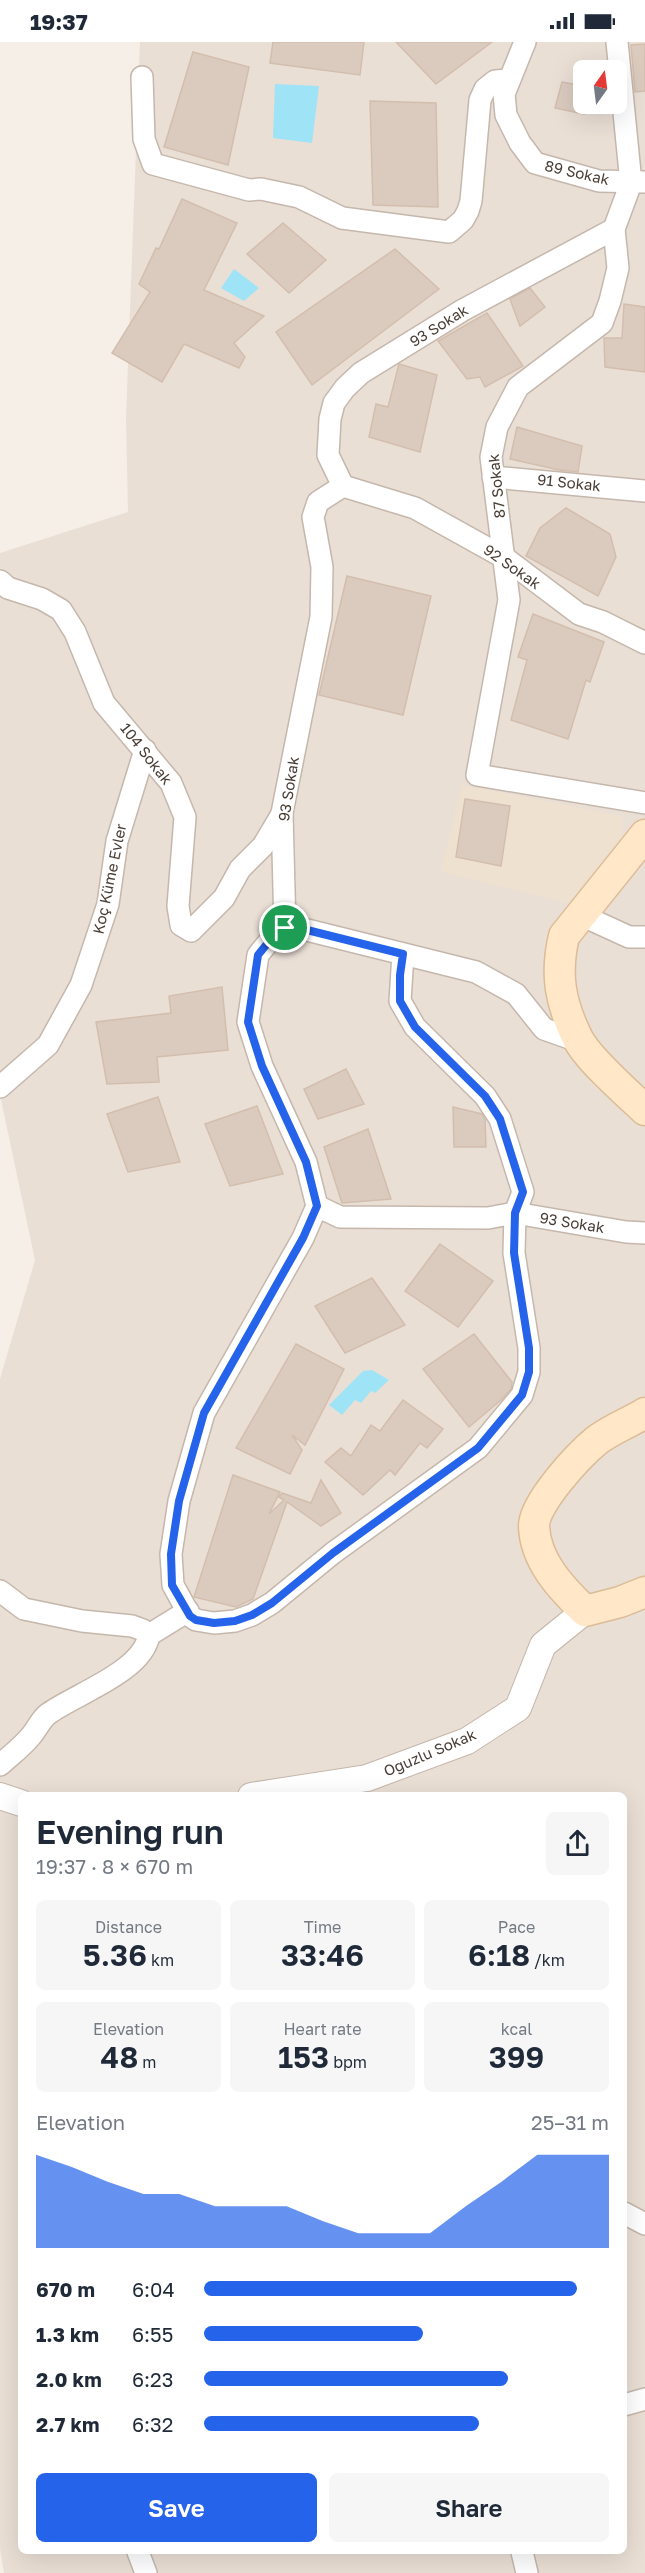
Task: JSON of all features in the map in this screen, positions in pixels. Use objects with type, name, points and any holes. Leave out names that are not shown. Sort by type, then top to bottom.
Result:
[{"type":"main road","points":[[645,835],[564,936],[559,956],[558,978],[578,1041],[618,1085],[645,1110]]},
{"type":"main road","points":[[645,1413],[596,1441],[553,1489],[539,1509],[534,1523],[536,1539],[558,1584],[585,1611],[620,1602],[645,1592]]},
{"type":"street","name":"89 Sokak","points":[[525,42],[504,94],[506,115],[520,143],[535,163],[599,182],[638,183]]},
{"type":"street","name":"87 Sokak","points":[[617,42],[638,183],[614,229],[618,268],[602,323],[518,387],[497,427],[491,457],[509,600],[477,775],[645,803]]},
{"type":"street","points":[[142,77],[144,139],[153,165],[249,190],[261,189],[300,197],[342,218],[449,232],[464,220],[471,201],[482,95],[495,81],[509,80]]},
{"type":"street","name":"93 Sokak","points":[[285,928],[282,813],[321,617],[322,567],[313,517],[318,502],[343,486],[328,455],[334,402],[361,373],[463,310],[614,229]]},
{"type":"street","name":"91 Sokak","points":[[493,477],[645,491]]},
{"type":"street","name":"92 Sokak","points":[[343,486],[415,508],[505,558],[579,614],[603,622],[645,643]]},
{"type":"street","name":"104 Sokak","points":[[0,581],[8,588],[42,599],[61,610],[75,632],[104,703],[171,783],[185,817],[178,906],[181,925],[190,931],[224,898],[240,869],[263,846],[282,813]]},
{"type":"street","name":"Koç Küme Evler","points":[[0,1086],[48,1044],[81,986],[108,904],[117,841],[145,750]]},
{"type":"street","points":[[581,915],[629,938],[645,937]]},
{"type":"street","points":[[403,954],[400,1001],[415,1027],[485,1096],[500,1119],[523,1192],[515,1213],[514,1253],[529,1348],[529,1372],[522,1395],[504,1420],[478,1448],[333,1553],[272,1603],[252,1615],[224,1622],[196,1620],[172,1585],[171,1554],[179,1501],[204,1413],[303,1238],[317,1206],[306,1162],[262,1066],[248,1022],[258,955],[271,939],[285,928],[307,930],[444,962],[476,972],[516,994],[544,1029],[578,1041]]},
{"type":"street","name":"93 Sokak","points":[[317,1206],[340,1217],[488,1218],[515,1213],[626,1232],[645,1233]]},
{"type":"street","points":[[0,1591],[24,1609],[82,1621],[132,1626],[149,1635]]},
{"type":"street","points":[[0,1765],[30,1738],[47,1715],[110,1680],[143,1650],[149,1635],[188,1611]]},
{"type":"street","name":"Oğuzlu Sokak","points":[[277,1792],[367,1778],[467,1741],[518,1708],[543,1645],[585,1611]]},
{"type":"street","points":[[0,1796],[18,1802]]},
{"type":"street","points":[[627,2214],[645,2223]]},
{"type":"street","points":[[627,2404],[645,2399]]},
{"type":"street","points":[[139,2554],[146,2573]]},
{"type":"street","points":[[522,2554],[527,2573]]},
{"type":"shaded area","points":[[140,42],[645,42],[645,2573],[4,2573],[0,2549],[0,1379],[35,1260],[0,1095],[0,553],[128,512],[126,418]]},
{"type":"shaded area","points":[[462,785],[622,816],[623,838],[572,904],[441,872]]},
{"type":"water","points":[[275,84],[319,86],[312,143],[273,138]]},
{"type":"water","points":[[234,269],[259,288],[244,301],[221,288]]},
{"type":"water","points":[[372,1370],[389,1380],[375,1393],[371,1391],[361,1403],[355,1400],[342,1415],[329,1405],[363,1371]]},
{"type":"building","points":[[273,42],[364,42],[360,75],[270,63]]},
{"type":"building","points":[[396,42],[492,42],[436,84]]},
{"type":"building","points":[[645,44],[645,91],[635,92],[631,45]]},
{"type":"building","points":[[193,52],[249,67],[228,165],[164,147]]},
{"type":"building","points":[[562,82],[573,84],[573,112],[555,108]]},
{"type":"building","points":[[370,101],[436,103],[438,207],[373,205]]},
{"type":"building","points":[[182,199],[237,223],[204,290],[264,316],[234,343],[245,357],[239,368],[184,344],[162,382],[112,353],[150,292],[139,284],[156,248],[159,249]]},
{"type":"building","points":[[283,223],[326,260],[289,293],[247,254]]},
{"type":"building","points":[[395,249],[439,289],[312,385],[276,332]]},
{"type":"building","points":[[530,288],[545,307],[520,326],[510,299]]},
{"type":"building","points":[[624,304],[645,307],[645,372],[605,367],[604,338],[622,338]]},
{"type":"building","points":[[487,313],[523,366],[485,387],[480,377],[467,379],[438,341]]},
{"type":"building","points":[[399,364],[437,375],[420,452],[369,437],[376,404],[388,407]]},
{"type":"building","points":[[517,427],[582,446],[578,472],[510,459]]},
{"type":"building","points":[[566,508],[610,534],[616,557],[598,596],[526,556],[540,528]]},
{"type":"building","points":[[347,576],[431,596],[403,715],[319,695]]},
{"type":"building","points":[[533,614],[604,642],[590,682],[586,680],[568,739],[511,720],[527,660],[518,657]]},
{"type":"building","points":[[465,799],[510,806],[501,866],[456,857]]},
{"type":"building","points":[[222,987],[228,1050],[157,1057],[159,1082],[107,1084],[96,1022],[171,1013],[169,996]]},
{"type":"building","points":[[346,1069],[364,1104],[318,1119],[304,1089]]},
{"type":"building","points":[[158,1097],[180,1162],[128,1172],[107,1114]]},
{"type":"building","points":[[257,1106],[283,1174],[230,1186],[205,1124]]},
{"type":"building","points":[[453,1107],[482,1114],[485,1119],[486,1147],[454,1147]]},
{"type":"building","points":[[368,1129],[391,1199],[342,1203],[324,1147]]},
{"type":"building","points":[[440,1244],[493,1281],[458,1327],[405,1291]]},
{"type":"building","points":[[372,1278],[405,1325],[345,1353],[315,1306]]},
{"type":"building","points":[[474,1334],[512,1382],[511,1389],[501,1400],[469,1427],[423,1369]]},
{"type":"building","points":[[296,1344],[344,1369],[305,1445],[292,1435],[302,1450],[290,1474],[236,1448]]},
{"type":"building","points":[[403,1400],[443,1429],[427,1448],[420,1443],[395,1475],[390,1470],[363,1495],[325,1462],[341,1448],[351,1456],[371,1425],[380,1431]]},
{"type":"building","points":[[233,1475],[280,1492],[269,1514],[284,1500],[279,1497],[282,1493],[311,1503],[321,1480],[341,1513],[321,1526],[287,1502],[253,1599],[236,1607],[194,1597]]},
{"type":"route","points":[[285,928],[307,930],[403,954],[400,1001],[415,1027],[485,1096],[500,1119],[523,1192],[515,1213],[514,1253],[529,1348],[529,1372],[522,1395],[504,1420],[478,1448],[333,1553],[272,1603],[252,1615],[235,1621],[214,1623],[196,1620],[190,1616],[172,1585],[171,1554],[179,1501],[204,1413],[303,1238],[317,1206],[306,1162],[262,1066],[248,1022],[258,955],[271,939],[285,928]]}]
